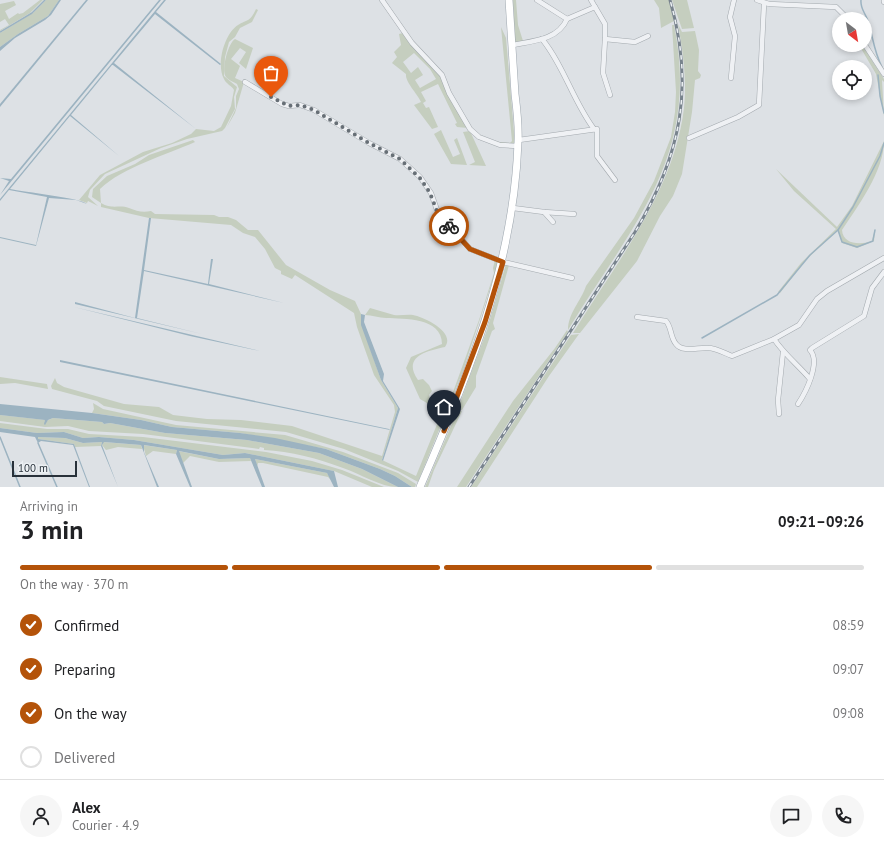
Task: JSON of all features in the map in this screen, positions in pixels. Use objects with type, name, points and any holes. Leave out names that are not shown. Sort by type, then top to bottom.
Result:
[{"type":"main road","points":[[420,487],[466,374],[485,322],[503,262],[513,208],[518,143],[509,0]]},
{"type":"street","points":[[382,0],[412,43],[442,76],[449,92],[470,129],[479,137],[500,144],[518,143],[594,129]]},
{"type":"street","points":[[538,0],[567,19]]},
{"type":"street","points":[[592,0],[605,24],[603,73],[610,95]]},
{"type":"street","points":[[731,78],[735,36],[730,16],[734,0]]},
{"type":"street","points":[[757,0],[764,4],[829,6],[842,12]]},
{"type":"street","points":[[689,138],[738,117],[759,105],[764,4]]},
{"type":"street","points":[[512,45],[542,39],[563,28],[567,19],[596,7]]},
{"type":"street","points":[[605,39],[635,42],[648,36]]},
{"type":"street","points":[[542,39],[551,50],[570,90],[577,99],[580,109],[594,129],[597,129],[597,156],[615,180]]},
{"type":"street","points":[[870,52],[884,74]]},
{"type":"street","points":[[245,82],[282,104],[289,106],[300,105],[314,110],[369,143],[400,159],[420,178],[430,193],[442,224],[451,227],[470,249],[503,262],[572,278]]},
{"type":"street","points":[[513,208],[574,214]]},
{"type":"street","points":[[544,212],[553,222]]},
{"type":"street","points":[[637,317],[666,321],[671,329],[675,343],[679,348],[709,348],[732,356],[774,339],[799,325],[817,299],[827,291],[884,258]]},
{"type":"street","points":[[798,404],[810,379],[815,358],[810,350],[864,316],[872,288],[884,272]]},
{"type":"street","points":[[774,339],[783,352],[800,366],[810,379]]},
{"type":"street","points":[[778,414],[783,352]]},
{"type":"green space","points":[[40,0],[43,0],[30,13],[0,31],[9,25],[5,19],[0,22],[0,4],[14,1],[16,5],[5,11],[9,19],[18,13],[23,13]]},
{"type":"green space","points":[[46,0],[59,0],[48,16],[0,47],[0,33],[33,13]]},
{"type":"green space","points":[[513,0],[516,0],[518,25],[523,41],[515,43]]},
{"type":"green space","points":[[654,0],[669,0],[674,21],[661,28],[659,8]]},
{"type":"green space","points":[[672,0],[687,0],[694,28],[682,29]]},
{"type":"green space","points":[[256,9],[258,10],[252,22],[240,28],[235,37],[229,42],[225,57],[224,76],[237,87],[234,97],[235,109],[225,128],[222,131],[187,139],[161,148],[105,174],[90,190],[88,197],[98,206],[88,201],[87,203],[79,200],[100,175],[143,152],[172,143],[191,134],[196,129],[214,131],[221,127],[231,106],[234,90],[225,81],[222,73],[221,58],[225,42],[233,29],[247,21]]},
{"type":"green space","points":[[678,24],[682,32],[695,31],[699,50],[698,71],[701,75],[700,78],[695,80],[692,112],[682,174],[673,196],[660,216],[637,261],[580,333],[573,333],[641,226],[656,198],[668,169],[678,139],[685,98],[684,66]]},
{"type":"green space","points":[[672,25],[674,25],[680,72],[678,114],[669,152],[655,188],[636,223],[568,330],[572,313],[586,286],[634,218],[654,181],[671,137],[675,112],[676,92]]},
{"type":"green space","points":[[501,27],[506,38],[515,143],[510,144],[497,142],[480,136],[499,142],[510,143],[512,141]]},
{"type":"green space","points":[[403,33],[441,76],[468,128],[457,127],[455,124],[457,123],[438,84],[421,92],[426,101],[423,103],[426,108],[429,107],[438,127],[432,129],[414,105],[421,102],[409,84],[406,74],[392,63],[397,57],[394,52],[401,45],[399,34]],"holes":[[[414,53],[430,69],[436,79],[420,88],[415,80],[423,75],[418,67],[411,73],[403,62]]]},
{"type":"green space","points":[[235,39],[253,48],[246,69],[239,63],[246,52],[240,48],[231,59],[240,66],[235,78],[244,82],[235,113],[227,127],[236,108],[236,96],[239,89],[237,84],[226,77],[224,69],[228,51],[232,41]]},
{"type":"green space","points":[[863,52],[867,52],[872,60],[868,60]]},
{"type":"green space","points":[[872,60],[884,79],[884,82],[882,80],[884,116],[876,74],[872,67]]},
{"type":"green space","points":[[441,130],[453,157],[460,154],[454,140],[457,138],[467,165],[451,164],[434,134]]},
{"type":"green space","points":[[470,131],[486,166],[469,165],[475,162],[463,132]]},
{"type":"green space","points":[[193,140],[195,142],[145,162],[109,181],[100,189],[101,203],[92,197],[93,189],[107,176],[135,164],[149,155]]},
{"type":"green space","points":[[884,141],[880,164],[875,176],[842,230],[843,235],[849,241],[853,243],[863,243],[872,241],[875,229],[874,241],[857,248],[842,243],[838,231],[835,232],[804,262],[780,293],[778,292],[801,263],[836,229],[794,191],[776,169],[837,227],[852,206]]},
{"type":"green space","points":[[101,203],[109,206],[125,207],[145,212],[151,211],[155,214],[214,215],[236,220],[248,230],[258,230],[286,265],[330,290],[355,301],[361,314],[362,325],[381,380],[398,408],[382,460],[416,476],[442,412],[420,399],[406,368],[411,357],[442,344],[440,335],[436,329],[421,321],[365,315],[370,308],[394,315],[418,316],[431,322],[443,331],[447,341],[445,347],[418,356],[413,366],[418,380],[423,379],[432,391],[429,395],[431,402],[444,409],[448,406],[479,320],[494,273],[493,268],[495,260],[499,261],[463,371],[418,482],[398,471],[344,449],[286,432],[176,421],[104,406],[97,401],[52,389],[51,386],[55,378],[57,383],[64,387],[124,404],[159,407],[173,415],[207,419],[241,420],[292,426],[382,456],[395,412],[394,405],[374,375],[357,327],[354,313],[295,275],[292,279],[281,274],[281,271],[275,268],[265,249],[255,237],[243,233],[231,225],[149,218],[101,207]]},
{"type":"green space","points":[[506,264],[509,265],[493,323],[495,329],[492,331],[476,376],[476,387],[462,410],[457,411],[487,330]]},
{"type":"green space","points":[[567,330],[568,332],[466,487],[457,487],[513,401],[555,348]]},
{"type":"green space","points":[[579,334],[549,376],[477,487],[471,487],[571,335]]},
{"type":"green space","points":[[0,377],[47,384],[48,389],[15,383],[0,384]]},
{"type":"green space","points":[[93,403],[103,409],[176,425],[285,435],[343,452],[398,473],[416,484],[415,487],[412,487],[395,476],[380,469],[326,449],[240,433],[172,427],[141,420],[92,413],[94,409]]},
{"type":"green space","points":[[462,411],[434,470],[428,487],[425,487],[457,412]]},
{"type":"green space","points":[[0,415],[46,420],[44,422],[53,418],[102,422],[104,424],[110,423],[165,433],[247,440],[319,453],[362,469],[398,487],[377,483],[350,471],[314,459],[284,452],[264,450],[264,448],[260,447],[259,449],[143,434],[89,431],[68,426],[45,427],[0,421]]},
{"type":"green space","points":[[0,423],[47,429],[68,429],[89,434],[143,437],[266,452],[312,461],[342,470],[384,487],[372,487],[334,471],[245,453],[223,455],[134,440],[99,437],[83,438],[64,432],[37,433],[0,428]]},
{"type":"green space","points":[[38,437],[65,438],[83,443],[102,442],[101,446],[75,447],[74,444],[38,439]]},
{"type":"green space","points":[[103,442],[141,445],[142,449],[118,447],[106,450],[102,445]]},
{"type":"green space","points":[[143,445],[177,450],[176,454],[153,451],[146,456]]},
{"type":"green space","points":[[178,451],[219,459],[250,458],[251,461],[219,462],[190,456],[183,463]]},
{"type":"green space","points":[[255,459],[327,473],[331,480],[328,477],[263,463],[258,463],[257,467]]},
{"type":"water","points":[[59,0],[61,0],[51,15],[15,38],[0,51],[0,47],[48,16]]},
{"type":"water","points":[[86,0],[88,0],[0,107],[0,104]]},
{"type":"water","points":[[159,0],[161,0],[0,195],[9,181],[0,178],[11,179]]},
{"type":"water","points":[[164,0],[166,0],[156,12],[221,64],[220,65],[155,14],[114,63],[196,129],[112,65],[71,115],[119,156],[70,116],[10,189],[75,200],[49,198],[36,246],[0,237],[36,245],[47,197],[9,190],[0,201],[0,199]]},
{"type":"water","points":[[149,218],[151,218],[144,270],[208,284],[211,259],[213,259],[209,284],[284,303],[144,271],[137,318],[202,334],[75,304],[75,302],[135,318]]},
{"type":"water","points":[[74,307],[260,351],[190,336]]},
{"type":"water","points":[[361,314],[365,315],[364,322],[384,374],[383,381],[400,409],[383,461],[382,460],[398,408],[381,380],[361,325]]},
{"type":"water","points":[[60,360],[389,429],[390,430],[60,362]]},
{"type":"water","points":[[0,404],[92,413],[141,420],[172,427],[240,433],[275,438],[326,449],[380,469],[395,476],[412,487],[398,487],[362,469],[319,453],[247,440],[165,433],[110,423],[104,424],[102,422],[53,418],[48,420],[45,425],[45,420],[0,415]]},
{"type":"water","points":[[0,428],[37,433],[64,432],[83,438],[99,437],[134,440],[223,455],[245,453],[334,471],[338,487],[334,487],[327,473],[255,459],[265,487],[262,487],[250,458],[219,459],[179,451],[192,487],[190,487],[176,454],[177,450],[144,445],[144,452],[159,487],[157,487],[141,445],[104,442],[102,445],[118,487],[101,446],[102,442],[83,443],[65,438],[38,437],[38,439],[74,444],[89,487],[73,445],[41,441],[38,443],[35,437],[0,432]]},
{"type":"waterway","points":[[0,32],[32,13],[45,0]]},
{"type":"waterway","points":[[861,0],[875,50],[882,67]]},
{"type":"waterway","points":[[878,75],[880,96],[884,113]]},
{"type":"waterway","points":[[702,338],[777,295],[810,255],[838,230],[853,207],[880,156],[884,143]]},
{"type":"waterway","points":[[838,230],[842,242],[857,247],[873,241]]},
{"type":"waterway","points":[[873,240],[875,230]]},
{"type":"waterway","points":[[0,437],[20,487]]},
{"type":"waterway","points":[[38,443],[57,487]]},
{"type":"railway","points":[[469,487],[635,232],[651,203],[663,176],[673,148],[679,120],[682,91],[682,62],[678,32],[670,0]]},
{"type":"way so far","points":[[271,97],[282,104],[289,106],[300,105],[314,110],[383,151],[400,159],[420,178],[436,204],[442,224],[449,226]]},
{"type":"route","points":[[444,431],[485,322],[503,262],[470,249],[449,226]]}]
